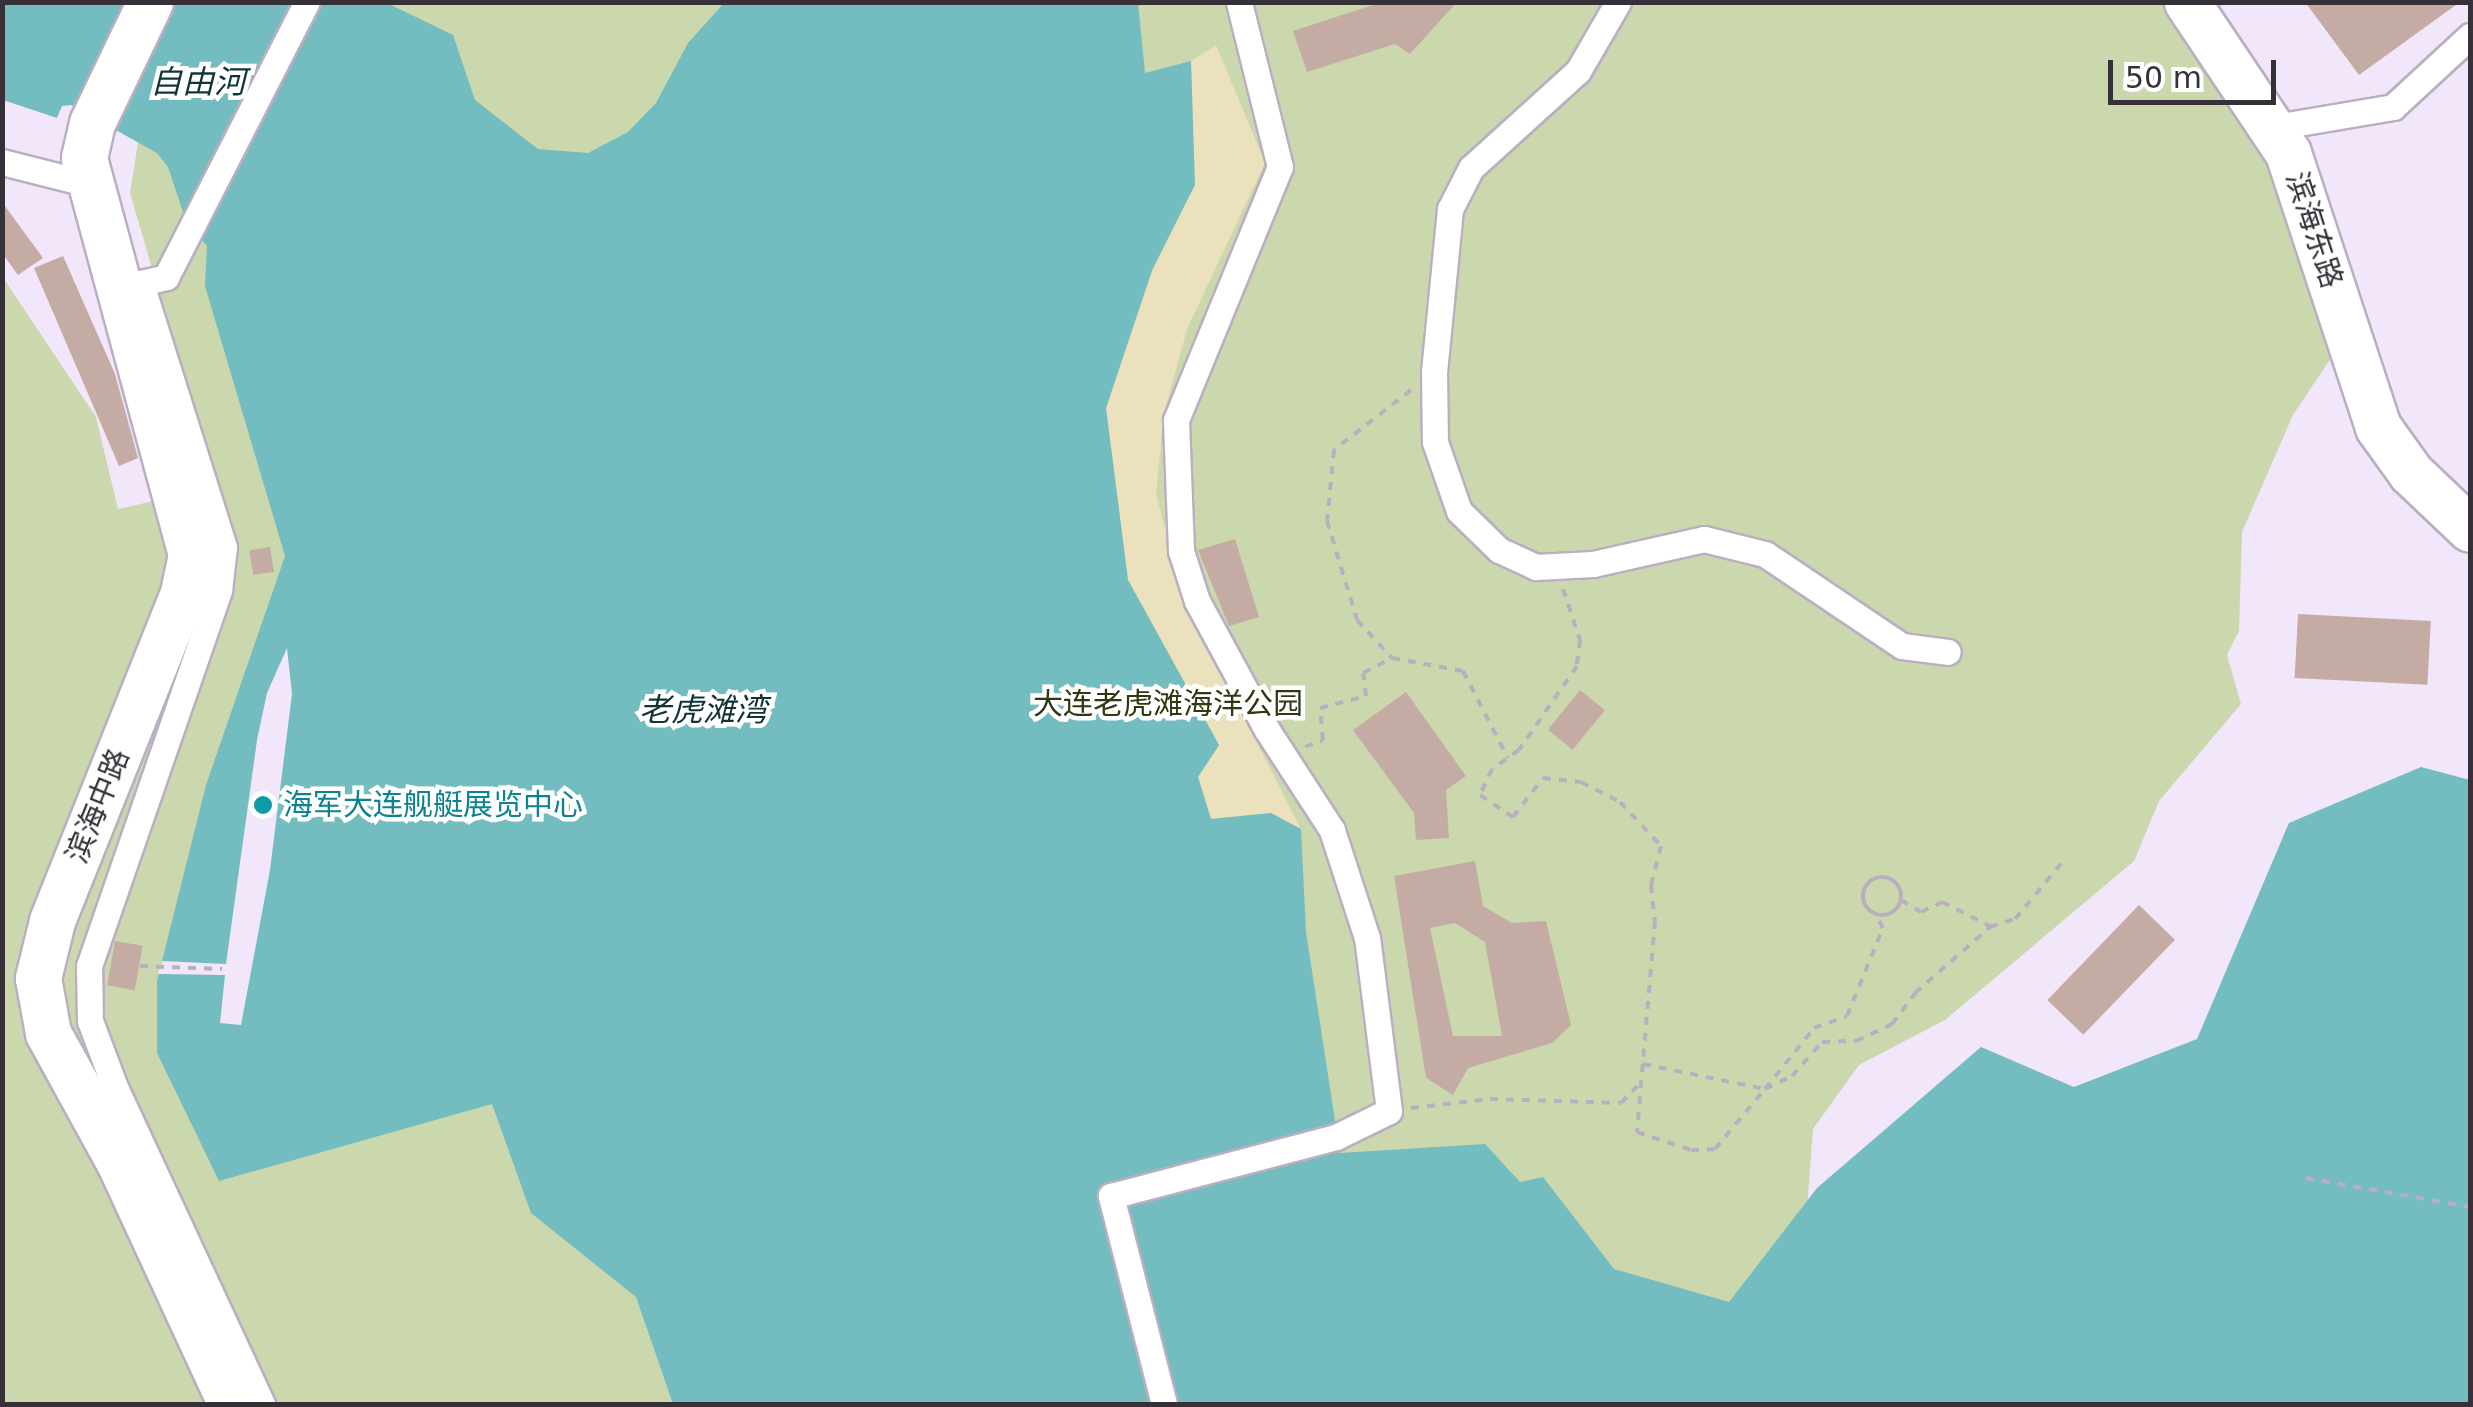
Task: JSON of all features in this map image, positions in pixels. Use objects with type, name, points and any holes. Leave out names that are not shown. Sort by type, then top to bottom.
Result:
[{"type":"highway","name":"滨海中路","points":[[103,128],[150,2]]},
{"type":"highway","name":"滨海中路","points":[[178,2],[103,128],[84,145],[89,184],[192,554],[184,593],[47,935],[40,1005],[231,1404]]},
{"type":"highway","name":"滨海东路","points":[[2187,2],[2288,125]]},
{"type":"highway","name":"滨海东路","points":[[2222,2],[2344,239],[2411,473],[2470,530]]},
{"type":"street","points":[[262,1404],[90,1021],[89,966],[219,590],[224,547],[141,283],[166,277],[307,2]]},
{"type":"street","points":[[1164,1404],[1111,1196],[1336,1137],[1388,1111],[1368,938],[1332,830],[1258,714],[1197,600],[1181,551],[1176,420],[1280,167],[1240,2]]},
{"type":"street","points":[[1618,2],[1578,72],[1488,150],[1459,186],[1445,233],[1434,372],[1435,442],[1459,511],[1499,550],[1536,567],[1704,538],[1765,554],[1902,646],[1948,652]]},
{"type":"street","points":[[2288,125],[2393,107],[2470,36]]},
{"type":"street","points":[[2,162],[89,184]]},
{"type":"path","points":[[1434,372],[1334,450],[1326,521],[1357,620],[1392,658],[1463,671],[1508,758]]},
{"type":"path","points":[[1564,565],[1562,586],[1580,640],[1577,666],[1508,758],[1492,769],[1480,795],[1513,817],[1544,778],[1581,782],[1620,802],[1661,846],[1651,885],[1655,920],[1637,1132],[1692,1150],[1715,1149],[1814,1028],[1846,1016],[1882,928],[1863,896],[1872,880],[1896,882],[1901,900],[1922,912],[1942,902],[1990,927]]},
{"type":"path","points":[[1323,740],[1320,708],[1366,696],[1363,673],[1392,658]]},
{"type":"path","points":[[1642,1064],[1765,1090],[1792,1076],[1822,1042],[1856,1041],[1892,1024],[1915,992],[1990,927],[2015,920],[2066,858]]},
{"type":"path","points":[[1876,915],[1889,915],[1901,900]]},
{"type":"path","points":[[140,966],[222,970]]},
{"type":"path","points":[[1388,1111],[1490,1099],[1621,1103],[1641,1082]]},
{"type":"path","points":[[2306,1178],[2470,1207]]},
{"type":"green space","name":"大连老虎滩海洋公园","points":[[2175,2],[2255,116],[2333,355],[2293,415],[2242,532],[2239,631],[2227,655],[2241,704],[2159,801],[2134,861],[1945,1020],[1859,1065],[1813,1129],[1792,1404],[3,1404],[2,276],[96,417],[118,509],[216,487],[130,193],[140,130],[200,3]]},
{"type":"sand","points":[[1216,45],[1265,163],[1187,329],[1164,414],[1156,493],[1182,596],[1301,829],[1271,813],[1211,819],[1198,777],[1219,745],[1128,580],[1106,408],[1153,270],[1194,185],[1191,61]]},
{"type":"water","name":"老虎滩湾","points":[[3,3],[387,3],[453,35],[475,100],[538,149],[588,153],[628,132],[656,103],[688,43],[724,3],[1138,3],[1145,73],[1191,61],[1195,185],[1152,270],[1106,408],[1128,580],[1219,745],[1198,777],[1211,819],[1271,813],[1301,829],[1306,932],[1340,1153],[1485,1144],[1520,1182],[1543,1177],[1614,1269],[1729,1302],[1817,1188],[1981,1047],[2074,1087],[2197,1039],[2289,823],[2421,767],[2470,780],[2470,1404],[673,1404],[636,1297],[531,1213],[492,1104],[219,1181],[157,1053],[157,981],[206,785],[285,556],[205,286],[207,246],[186,221],[168,167],[157,153],[71,105],[62,106],[57,118],[3,100]]},
{"type":"pier","points":[[287,648],[292,694],[270,870],[241,1025],[220,1023],[225,975],[158,974],[162,961],[226,964],[257,740],[267,693]]},
{"type":"building","points":[[1382,2],[1457,2],[1410,54],[1395,44],[1307,72],[1293,31]]},
{"type":"building","points":[[2305,2],[2460,2],[2359,75]]},
{"type":"building","points":[[2,202],[43,258],[18,275],[2,253]]},
{"type":"building","points":[[63,256],[115,374],[138,458],[119,466],[34,268]]},
{"type":"building","points":[[1235,539],[1259,617],[1229,626],[1198,550]]},
{"type":"building","points":[[270,547],[274,572],[253,575],[249,550]]},
{"type":"building","points":[[2298,614],[2431,621],[2427,685],[2295,678]]},
{"type":"building","points":[[1580,690],[1605,710],[1573,750],[1548,730]]},
{"type":"building","points":[[1406,692],[1466,776],[1446,790],[1449,838],[1416,840],[1414,813],[1353,730]]},
{"type":"building","points":[[1475,861],[1483,906],[1512,923],[1546,921],[1571,1025],[1552,1043],[1468,1068],[1453,1095],[1426,1078],[1394,876]],"holes":[[[1455,923],[1485,942],[1502,1036],[1453,1036],[1430,928]]]},
{"type":"building","points":[[2139,905],[2175,940],[2083,1035],[2047,1000]]},
{"type":"building","points":[[115,941],[143,946],[135,990],[107,985]]},
{"type":"place","name":"海军大连舰艇展览中心","points":[[263,805]]},
{"type":"water label","name":"自由河","points":[[198,82]]}]
